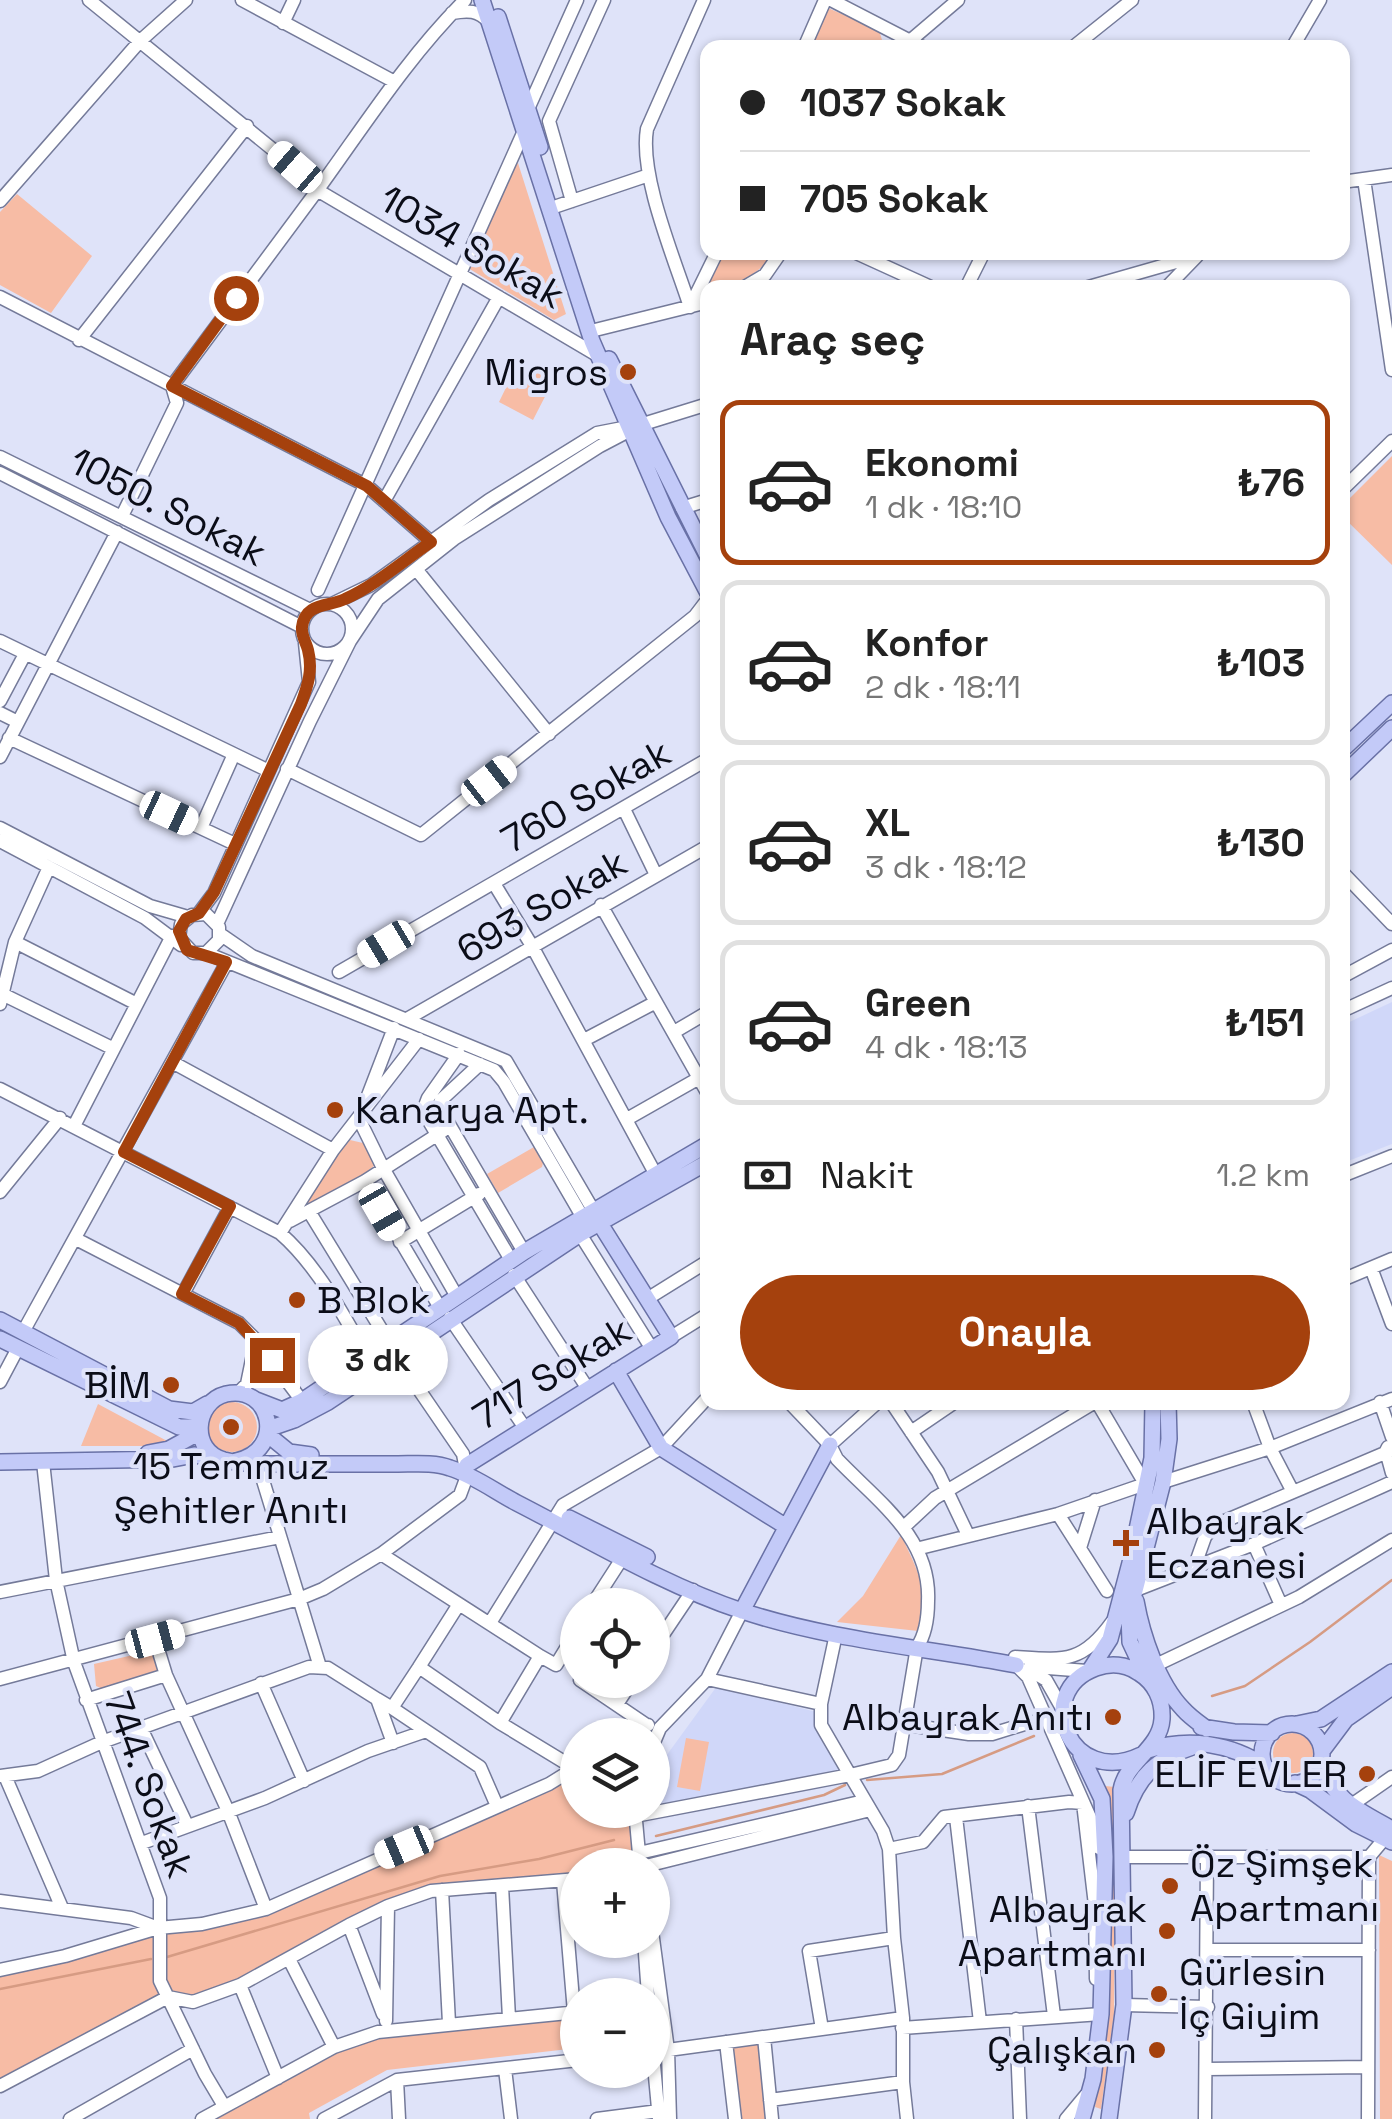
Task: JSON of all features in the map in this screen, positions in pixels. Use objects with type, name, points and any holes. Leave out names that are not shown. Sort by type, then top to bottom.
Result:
[{"type":"main road","points":[[482,0],[598,355],[633,427],[700,542]]},
{"type":"main road","points":[[493,0],[528,109],[565,203],[595,330],[668,517],[700,580]]},
{"type":"main road","points":[[1350,742],[1392,703]]},
{"type":"main road","points":[[1350,768],[1392,728]]},
{"type":"main road","points":[[268,1432],[328,1402],[392,1349],[516,1262],[589,1222],[700,1149]]},
{"type":"main road","points":[[445,1312],[456,1295],[700,1166]]},
{"type":"main road","points":[[589,1222],[671,1337]]},
{"type":"main road","points":[[0,1320],[21,1340],[179,1427],[199,1430]]},
{"type":"main road","name":"717 Sokak","points":[[467,1470],[525,1428],[671,1337]]},
{"type":"main road","points":[[0,1339],[21,1340],[169,1409],[193,1412],[222,1395],[238,1394],[282,1410],[368,1357],[392,1349]]},
{"type":"main road","points":[[616,1371],[661,1448],[785,1526]]},
{"type":"main road","points":[[210,1402],[202,1413],[199,1430],[208,1451],[227,1460],[257,1453],[268,1432],[266,1416],[254,1400]]},
{"type":"main road","points":[[1153,1410],[1152,1482],[1129,1614],[1129,1634],[1148,1679],[1161,1702],[1204,1736],[1244,1754],[1277,1779],[1310,1790],[1356,1824],[1390,1836]]},
{"type":"main road","points":[[1082,2119],[1094,2079],[1102,1995],[1102,1800],[1094,1776],[1069,1740],[1063,1710],[1075,1681],[1088,1671],[1110,1639],[1152,1482],[1169,1439],[1168,1410]]},
{"type":"main road","points":[[0,1452],[152,1452],[169,1449],[199,1430]]},
{"type":"main road","points":[[268,1432],[294,1454],[442,1457],[554,1516],[744,1607],[1016,1661]]},
{"type":"main road","points":[[744,1607],[830,1445]]},
{"type":"main road","points":[[0,1462],[173,1459],[194,1455],[258,1464],[433,1465],[467,1470]]},
{"type":"main road","points":[[554,1516],[623,1557],[693,1590],[836,1634],[920,1643]]},
{"type":"main road","points":[[1135,1592],[1142,1626],[1158,1664],[1183,1709],[1204,1736]]},
{"type":"main road","points":[[1088,1671],[1119,1665],[1148,1679]]},
{"type":"main road","points":[[1079,1752],[1110,1764],[1126,1762],[1174,1741],[1272,1733],[1286,1724],[1321,1719],[1392,1672]]},
{"type":"main road","points":[[1295,1783],[1312,1776],[1346,1719],[1392,1687]]},
{"type":"main road","points":[[1109,2119],[1124,2005],[1122,1784],[1160,1728],[1161,1702]]},
{"type":"main road","points":[[1296,1724],[1314,1733],[1330,1788],[1390,1836]]},
{"type":"main road","points":[[1266,1768],[1262,1753],[1272,1733]]},
{"type":"main road","points":[[1122,1826],[1132,1796],[1148,1770],[1204,1736]]},
{"type":"street","name":"1034 Sokak","points":[[89,0],[318,189],[598,355]]},
{"type":"street","points":[[0,201],[140,41],[186,0]]},
{"type":"street","points":[[242,0],[393,81]]},
{"type":"street","points":[[282,23],[294,0]]},
{"type":"street","points":[[172,386],[393,81],[438,25],[465,0]]},
{"type":"street","points":[[528,109],[577,0]]},
{"type":"street","points":[[604,0],[549,121],[565,203],[649,175]]},
{"type":"street","points":[[690,308],[645,158],[647,129],[704,0]]},
{"type":"street","points":[[808,40],[828,0],[911,40],[958,0]]},
{"type":"street","points":[[1082,40],[1132,0]]},
{"type":"street","points":[[1297,40],[1320,0]]},
{"type":"street","points":[[452,13],[471,11],[489,22]]},
{"type":"street","points":[[890,40],[895,31]]},
{"type":"street","points":[[79,340],[246,126]]},
{"type":"street","points":[[318,590],[524,130]]},
{"type":"street","points":[[1350,181],[1392,175]]},
{"type":"street","points":[[1364,179],[1392,370]]},
{"type":"street","points":[[757,280],[775,260]]},
{"type":"street","points":[[884,260],[920,280]]},
{"type":"street","points":[[1112,280],[1179,260]]},
{"type":"street","points":[[1174,280],[1193,260]]},
{"type":"street","points":[[690,308],[700,286]]},
{"type":"street","points":[[0,297],[367,486],[431,542]]},
{"type":"street","points":[[384,501],[499,297]]},
{"type":"street","points":[[595,330],[700,305]]},
{"type":"street","points":[[122,516],[177,404],[172,386]]},
{"type":"street","points":[[187,950],[179,931],[214,892],[310,682],[302,628],[310,610],[371,585],[489,500],[596,432],[633,427],[700,406]]},
{"type":"street","points":[[206,953],[216,946],[219,929],[287,770],[350,641],[378,599],[454,539],[633,427]]},
{"type":"street","points":[[1350,482],[1392,441]]},
{"type":"street","name":"1050. Sokak","points":[[0,457],[310,610]]},
{"type":"street","name":"1050. Sokak","points":[[0,473],[302,628]]},
{"type":"street","points":[[682,508],[700,502]]},
{"type":"street","points":[[0,757],[117,532]]},
{"type":"street","points":[[416,569],[550,734]]},
{"type":"street","points":[[306,642],[312,649],[327,654],[342,650],[350,641],[352,621],[342,608],[332,604]]},
{"type":"street","points":[[287,770],[420,835],[550,734],[700,608]]},
{"type":"street","points":[[0,641],[270,770]]},
{"type":"street","points":[[0,701],[25,654]]},
{"type":"street","points":[[0,712],[18,722]]},
{"type":"street","points":[[9,738],[235,844]]},
{"type":"street","points":[[201,828],[234,754]]},
{"type":"street","name":"760 Sokak","points":[[338,972],[700,768]]},
{"type":"street","points":[[624,809],[656,875]]},
{"type":"street","points":[[0,828],[150,906],[212,917],[219,929],[252,956],[506,1061],[652,1349]]},
{"type":"street","points":[[0,841],[145,918],[187,950],[206,953],[494,1070],[589,1222]]},
{"type":"street","name":"693 Sokak","points":[[407,1019],[700,851]]},
{"type":"street","points":[[49,867],[15,942],[2,998],[112,1048]]},
{"type":"street","points":[[1350,880],[1392,924]]},
{"type":"street","points":[[495,885],[656,1176]]},
{"type":"street","points":[[600,905],[700,1071]]},
{"type":"street","points":[[74,1126],[172,936]]},
{"type":"street","points":[[15,942],[135,1003]]},
{"type":"street","points":[[1350,973],[1392,950]]},
{"type":"street","points":[[0,1382],[226,962]]},
{"type":"street","points":[[1350,1008],[1392,988]]},
{"type":"street","points":[[584,1040],[656,1002]]},
{"type":"street","points":[[674,1032],[700,1017]]},
{"type":"street","points":[[394,1028],[359,1119],[456,1295]]},
{"type":"street","points":[[280,1233],[334,1150],[419,1039]]},
{"type":"street","points":[[458,1054],[423,1108],[588,1389]]},
{"type":"street","points":[[172,1062],[334,1150]]},
{"type":"street","points":[[480,1064],[438,1104],[487,1188],[516,1262]]},
{"type":"street","points":[[627,1119],[700,1078]]},
{"type":"street","points":[[0,1088],[280,1233],[318,1278],[368,1357]]},
{"type":"street","points":[[0,1192],[60,1118]]},
{"type":"street","points":[[290,1221],[365,1181],[450,1127]]},
{"type":"street","points":[[1350,1173],[1392,1156]]},
{"type":"street","points":[[365,1181],[445,1312],[525,1428]]},
{"type":"street","points":[[400,1242],[487,1188]]},
{"type":"street","points":[[182,1294],[230,1206]]},
{"type":"street","points":[[0,1680],[323,1589],[382,1554],[460,1495],[467,1470],[457,1444],[392,1349],[310,1213]]},
{"type":"street","points":[[76,1239],[239,1323],[302,1400]]},
{"type":"street","points":[[1350,1277],[1392,1260]]},
{"type":"street","points":[[318,1278],[340,1265]]},
{"type":"street","points":[[647,1299],[700,1266]]},
{"type":"street","points":[[1370,1268],[1392,1324]]},
{"type":"street","points":[[671,1337],[700,1319]]},
{"type":"street","points":[[238,1394],[246,1384],[256,1340]]},
{"type":"street","points":[[1350,1407],[1386,1400],[1392,1473]]},
{"type":"street","points":[[490,1623],[563,1505],[661,1448],[700,1406]]},
{"type":"street","points":[[670,1807],[850,1775],[892,1765],[899,1755],[929,1582],[920,1548],[797,1410]]},
{"type":"street","points":[[830,1445],[869,1410]]},
{"type":"street","points":[[896,1410],[947,1490],[968,1535]]},
{"type":"street","points":[[910,1432],[943,1410]]},
{"type":"street","points":[[904,1526],[947,1490],[1082,1410]]},
{"type":"street","points":[[1102,1410],[1152,1482]]},
{"type":"street","points":[[1255,1410],[1292,1492]]},
{"type":"street","points":[[920,1548],[1058,1514],[1270,1448],[1340,1410]]},
{"type":"street","points":[[1194,1568],[1213,1526],[1391,1444]]},
{"type":"street","name":"744. Sokak","points":[[43,1462],[56,1580],[74,1662],[160,1898],[160,1981],[224,2106]]},
{"type":"street","points":[[258,1464],[320,1666]]},
{"type":"street","points":[[1135,1592],[1392,1482]]},
{"type":"street","points":[[1080,1548],[1095,1500]]},
{"type":"street","points":[[1058,1514],[1107,1591]]},
{"type":"street","points":[[0,1592],[280,1537]]},
{"type":"street","points":[[1158,1664],[1299,1598],[1392,1540]]},
{"type":"street","points":[[1254,1544],[1281,1605]]},
{"type":"street","points":[[382,1554],[560,1667]]},
{"type":"street","points":[[603,1588],[623,1557]]},
{"type":"street","points":[[670,1624],[693,1590]]},
{"type":"street","points":[[392,1708],[459,1604]]},
{"type":"street","points":[[670,1718],[707,1679],[744,1607]]},
{"type":"street","points":[[1016,1661],[1076,1656],[1092,1646],[1116,1616]]},
{"type":"street","points":[[836,1634],[821,1725],[884,1831],[889,1849],[907,2119]]},
{"type":"street","points":[[155,1639],[166,1675],[228,1811],[266,1908]]},
{"type":"street","points":[[500,1723],[540,1656]]},
{"type":"street","points":[[556,1664],[560,1657]]},
{"type":"street","points":[[1016,1661],[1088,1671]]},
{"type":"street","points":[[1016,1661],[1046,1680],[1063,1710]]},
{"type":"street","points":[[1016,1661],[1028,1677],[1096,1833],[1104,1876]]},
{"type":"street","points":[[62,1908],[3,1776],[38,1771],[102,1742],[260,1683],[320,1666],[480,1766],[498,1806]]},
{"type":"street","points":[[420,1667],[500,1723],[560,1758]]},
{"type":"street","points":[[86,1700],[166,1675]]},
{"type":"street","points":[[707,1679],[822,1704]]},
{"type":"street","points":[[260,1683],[304,1781]]},
{"type":"street","points":[[608,1698],[637,1718]]},
{"type":"street","points":[[617,1704],[621,1698]]},
{"type":"street","points":[[377,1700],[393,1743]]},
{"type":"street","points":[[902,1724],[992,1734],[1031,1722]]},
{"type":"street","points":[[141,1728],[187,1826]]},
{"type":"street","points":[[142,1844],[426,1731]]},
{"type":"street","points":[[0,1970],[65,1956],[158,1928],[202,1924],[266,1908],[560,1777]]},
{"type":"street","points":[[1350,1806],[1392,1777]]},
{"type":"street","points":[[889,1849],[922,1842],[944,1817],[1083,1803]]},
{"type":"street","points":[[1083,1803],[1095,1905],[1095,1972],[1102,1995]]},
{"type":"street","points":[[670,1852],[867,1806]]},
{"type":"street","points":[[670,1860],[867,1806]]},
{"type":"street","points":[[1028,1806],[1054,2016]]},
{"type":"street","points":[[956,1817],[980,2022]]},
{"type":"street","points":[[1124,1857],[1369,1857],[1390,1836]]},
{"type":"street","points":[[1205,2119],[1207,1857]]},
{"type":"street","points":[[1368,2119],[1369,1857]]},
{"type":"street","points":[[0,2086],[168,1997],[193,2002],[240,1985],[388,1906],[442,1890],[560,1881]]},
{"type":"street","points":[[502,1886],[510,2018]]},
{"type":"street","points":[[442,1890],[449,2023]]},
{"type":"street","points":[[0,1901],[131,1918],[158,1928]]},
{"type":"street","points":[[1095,1905],[1104,1922]]},
{"type":"street","points":[[388,1906],[388,2026]]},
{"type":"street","points":[[350,1925],[388,2026]]},
{"type":"street","points":[[822,2028],[809,1951],[894,1938]]},
{"type":"street","points":[[1208,1950],[1369,1950]]},
{"type":"street","points":[[289,1959],[334,2047]]},
{"type":"street","points":[[240,1985],[278,2078]]},
{"type":"street","points":[[1124,2005],[1208,2007]]},
{"type":"street","points":[[202,2119],[334,2047],[388,2026],[560,2013]]},
{"type":"street","points":[[670,2047],[822,2028],[1100,2014]]},
{"type":"street","points":[[1016,2019],[1020,2119]]},
{"type":"street","points":[[764,2037],[772,2119]]},
{"type":"street","points":[[726,2042],[735,2119]]},
{"type":"street","points":[[77,2117],[193,2049]]},
{"type":"street","points":[[324,2119],[397,2080],[560,2062]]},
{"type":"street","points":[[1207,2069],[1367,2067]]},
{"type":"street","points":[[505,2069],[512,2119]]},
{"type":"street","points":[[1066,2119],[1094,2079]]},
{"type":"street","points":[[397,2080],[400,2119]]},
{"type":"street","points":[[770,2100],[902,2082]]},
{"type":"street","points":[[597,2119],[662,2116],[660,2088]]},
{"type":"shaded area","points":[[828,8],[879,30],[882,40],[814,40]]},
{"type":"shaded area","points":[[518,163],[566,314],[554,320],[468,268],[513,166]]},
{"type":"shaded area","points":[[17,194],[92,256],[51,313],[0,285],[0,212]]},
{"type":"shaded area","points":[[717,260],[767,260],[740,280],[709,280]]},
{"type":"shaded area","points":[[518,363],[553,381],[533,420],[499,402]]},
{"type":"shaded area","points":[[1392,456],[1392,565],[1350,524],[1350,498]]},
{"type":"shaded area","points":[[1392,1002],[1392,1144],[1350,1160],[1350,1022]]},
{"type":"shaded area","points":[[350,1140],[363,1143],[375,1165],[307,1208],[304,1204]]},
{"type":"shaded area","points":[[534,1147],[542,1167],[498,1193],[487,1174]]},
{"type":"shaded area","points":[[232,1402],[250,1409],[257,1427],[250,1445],[232,1452],[214,1445],[207,1427],[214,1409]]},
{"type":"shaded area","points":[[98,1404],[169,1442],[159,1446],[81,1446]]},
{"type":"shaded area","points":[[901,1535],[923,1594],[918,1631],[837,1622],[863,1596]]},
{"type":"shaded area","points":[[155,1650],[165,1668],[105,1690],[96,1686],[94,1664]]},
{"type":"shaded area","points":[[717,1686],[816,1712],[817,1732],[842,1773],[670,1805],[670,1751]]},
{"type":"shaded area","points":[[1293,1733],[1307,1739],[1313,1753],[1307,1767],[1293,1773],[1279,1767],[1273,1753],[1279,1739]]},
{"type":"shaded area","points":[[686,1738],[709,1742],[700,1791],[677,1787]]},
{"type":"shaded area","points":[[560,1776],[560,1828],[637,1828],[638,1848],[560,1848],[560,1880],[431,1891],[193,2002],[168,1997],[0,2086],[0,1970],[266,1909]]},
{"type":"shaded area","points":[[1105,1786],[1115,1787],[1114,2014],[1101,2109],[1095,2107],[1108,2014]]},
{"type":"shaded area","points":[[1379,1855],[1392,1861],[1392,2119],[1380,2119]]},
{"type":"shaded area","points":[[560,2019],[560,2050],[387,2070],[309,2113],[310,2119],[205,2119],[366,2037]]},
{"type":"shaded area","points":[[758,2043],[767,2119],[741,2119],[731,2047]]},
{"type":"waterway","points":[[1212,1696],[1245,1686],[1392,1580]]},
{"type":"waterway","points":[[867,1780],[942,1774],[1034,1736]]},
{"type":"waterway","points":[[656,1836],[824,1795],[845,1785]]},
{"type":"waterway","points":[[167,1957],[440,1876],[539,1859],[614,1840]]},
{"type":"waterway","points":[[0,1989],[151,1959]]},
{"type":"place","name":"Migros","points":[[628,372]]},
{"type":"place","name":"Kanarya Apt.","points":[[335,1110]]},
{"type":"place","name":"B Blok","points":[[297,1300]]},
{"type":"place","name":"BİM","points":[[171,1385]]},
{"type":"place","name":"15 Temmuz Şehitler Anıtı","points":[[231,1427]]},
{"type":"place","name":"Albayrak Eczanesi","points":[[1126,1543]]},
{"type":"place","name":"Albayrak Anıtı","points":[[1113,1717]]},
{"type":"place","name":"ELİF EVLER","points":[[1367,1774]]},
{"type":"place","name":"Öz Şimşek Apartmanı","points":[[1170,1886]]},
{"type":"place","name":"Albayrak Apartmanı","points":[[1167,1931]]},
{"type":"place","name":"Gürlesin İç Giyim","points":[[1159,1994]]},
{"type":"place","name":"Çalışkan","points":[[1157,2050]]},
{"type":"route","points":[[236,298],[172,386],[367,486],[431,542],[371,585],[344,600],[318,606],[305,617],[302,634],[309,655],[310,682],[214,892],[199,913],[181,924],[179,931],[187,950],[226,962],[124,1152],[230,1206],[182,1294],[239,1323],[272,1360]]}]
